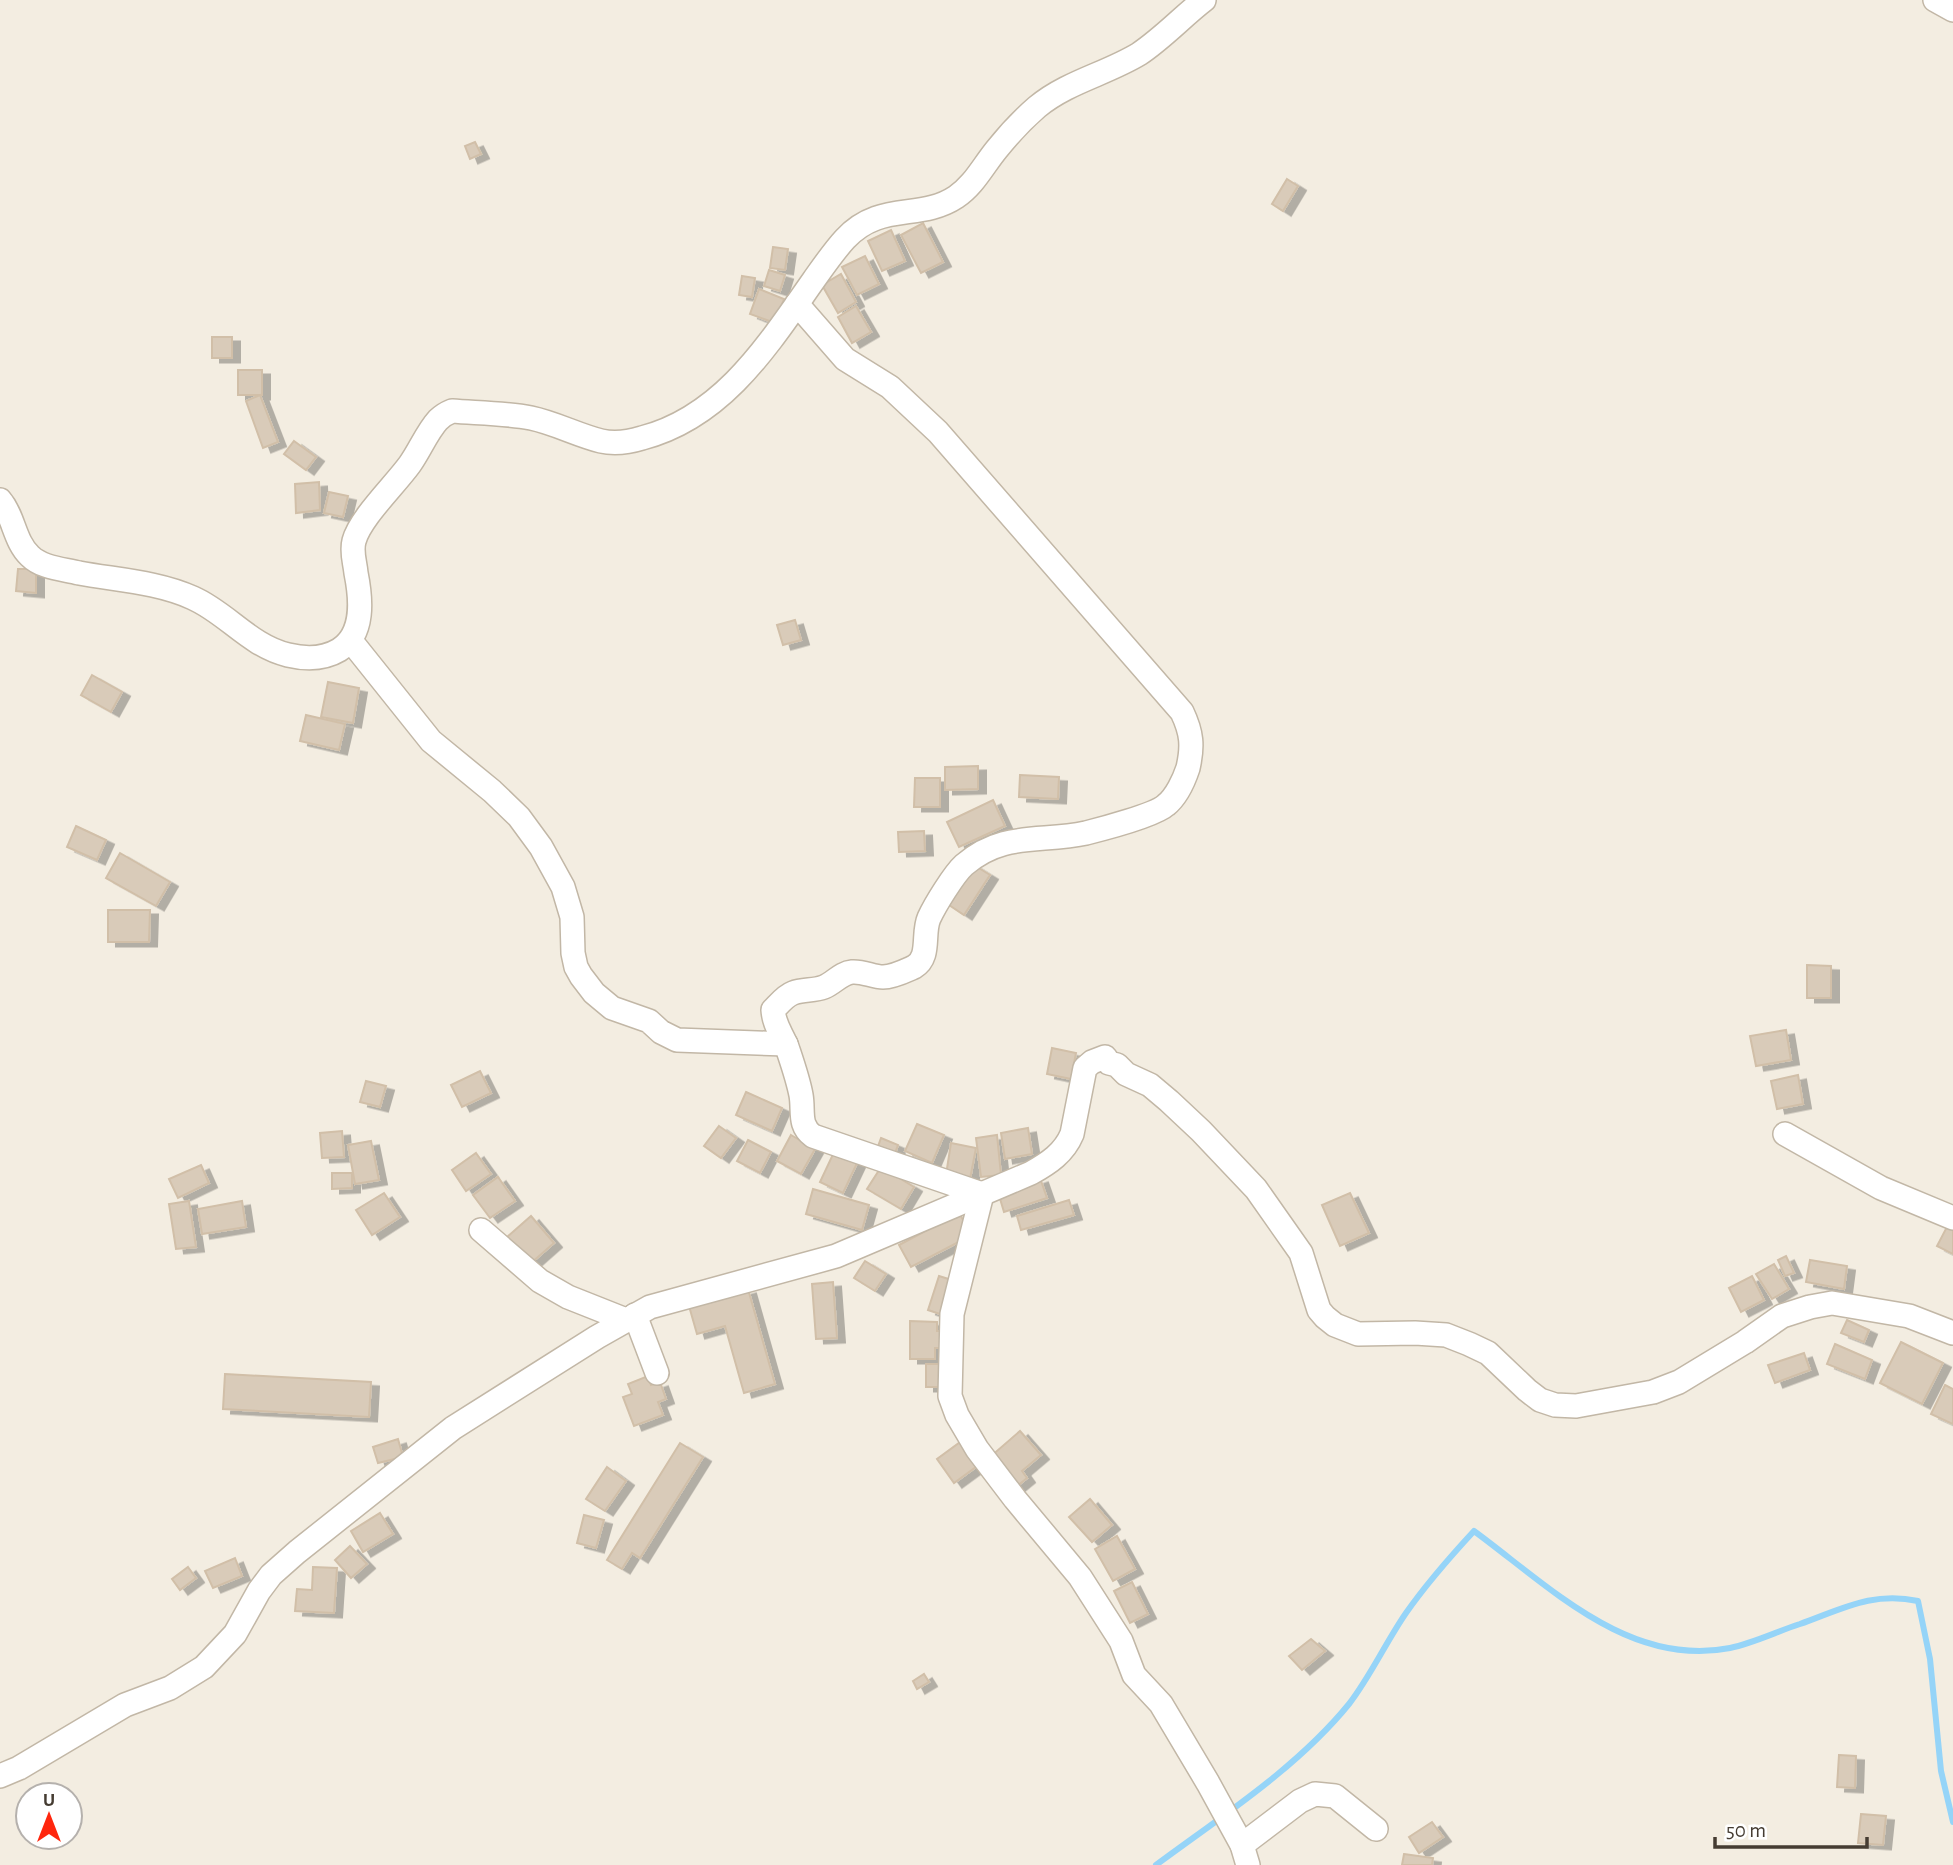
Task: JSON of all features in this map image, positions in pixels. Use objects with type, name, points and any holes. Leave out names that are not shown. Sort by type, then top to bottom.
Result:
[{"type":"street","points":[[0,500],[6,507],[24,549],[47,566],[183,593],[205,603],[243,633],[270,649],[305,658],[332,654],[351,641],[358,627],[359,587],[352,551],[358,531],[410,465],[435,424],[444,415],[452,411],[531,418],[602,442],[622,443],[675,427],[728,390],[759,357],[844,239],[858,226],[871,219],[935,206],[955,198],[970,186],[996,150],[1039,106],[1067,88],[1138,54],[1204,0]]},
{"type":"street","points":[[1935,0],[1953,10]]},
{"type":"street","points":[[797,304],[845,359],[890,387],[938,432],[1182,712],[1191,730],[1191,754],[1186,774],[1166,805],[1148,814],[1086,833],[1030,838],[998,845],[980,853],[962,866],[936,906],[929,919],[924,956],[919,963],[884,977],[860,972],[846,973],[826,987],[791,993],[773,1010],[778,1031],[786,1044],[801,1098],[802,1121],[807,1131],[813,1136],[982,1194]]},
{"type":"street","points":[[351,641],[431,741],[519,817],[541,847],[562,887],[572,917],[576,967],[594,993],[612,1008],[649,1021],[661,1032],[677,1040],[786,1044]]},
{"type":"street","points":[[0,1776],[19,1768],[125,1705],[170,1688],[204,1667],[235,1634],[271,1575],[297,1552],[453,1428],[597,1337],[650,1307],[836,1256],[1031,1173],[1050,1162],[1068,1143],[1072,1134],[1086,1068],[1092,1062],[1105,1057],[1109,1063],[1117,1065],[1126,1074],[1150,1085],[1201,1131],[1256,1189],[1301,1253],[1319,1310],[1325,1317],[1343,1329],[1358,1334],[1446,1335],[1488,1353],[1527,1390],[1540,1400],[1555,1405],[1576,1406],[1653,1392],[1679,1382],[1782,1316],[1832,1303],[1909,1316],[1953,1334]]},
{"type":"street","points":[[1785,1134],[1881,1188],[1953,1218]]},
{"type":"street","points":[[982,1194],[952,1314],[950,1396],[957,1415],[977,1448],[1015,1499],[1080,1577],[1121,1641],[1134,1675],[1161,1704],[1208,1783],[1245,1855],[1300,1801],[1315,1794],[1335,1796],[1376,1829]]},
{"type":"street","points":[[481,1230],[540,1281],[568,1297],[631,1318],[657,1373]]},
{"type":"building","points":[[475,142],[481,154],[470,159],[465,146]]},
{"type":"building","points":[[1287,179],[1298,186],[1283,211],[1272,204]]},
{"type":"building","points":[[923,223],[943,262],[921,273],[901,235]]},
{"type":"building","points":[[891,230],[905,261],[882,271],[868,241]]},
{"type":"building","points":[[773,247],[788,249],[785,270],[770,268]]},
{"type":"building","points":[[865,256],[879,284],[857,295],[842,267]]},
{"type":"building","points":[[769,270],[785,275],[780,291],[764,286]]},
{"type":"building","points":[[841,274],[856,302],[838,313],[822,285]]},
{"type":"building","points":[[742,276],[755,278],[752,297],[739,295]]},
{"type":"building","points":[[759,289],[784,299],[775,323],[750,314]]},
{"type":"building","points":[[856,306],[871,332],[852,343],[838,317]]},
{"type":"building","points":[[212,337],[232,337],[232,358],[212,358]]},
{"type":"building","points":[[238,370],[262,370],[262,395],[238,395]]},
{"type":"building","points":[[260,395],[278,442],[263,448],[246,401]]},
{"type":"building","points":[[294,441],[316,457],[306,470],[284,454]]},
{"type":"building","points":[[319,482],[320,510],[296,513],[295,484]]},
{"type":"building","points":[[329,492],[348,496],[343,517],[324,513]]},
{"type":"building","points":[[18,569],[36,569],[36,593],[16,591]]},
{"type":"building","points":[[795,620],[801,640],[783,645],[777,625]]},
{"type":"building","points":[[92,675],[122,692],[111,712],[81,695]]},
{"type":"building","points":[[328,682],[359,688],[353,723],[321,717]]},
{"type":"building","points":[[306,715],[345,724],[339,750],[300,741]]},
{"type":"building","points":[[978,766],[978,789],[945,790],[945,767]]},
{"type":"building","points":[[1020,775],[1059,777],[1058,799],[1019,797]]},
{"type":"building","points":[[915,778],[940,778],[940,807],[914,807]]},
{"type":"building","points":[[993,800],[1005,826],[959,847],[947,822]]},
{"type":"building","points":[[76,826],[106,840],[97,860],[67,847]]},
{"type":"building","points":[[924,831],[925,851],[899,852],[898,832]]},
{"type":"building","points":[[120,853],[170,882],[156,906],[106,878]]},
{"type":"building","points":[[974,865],[990,875],[964,915],[949,905]]},
{"type":"building","points":[[108,910],[150,910],[149,942],[108,942]]},
{"type":"building","points":[[1807,965],[1831,966],[1831,998],[1807,998]]},
{"type":"building","points":[[1786,1030],[1791,1060],[1756,1066],[1750,1036]]},
{"type":"building","points":[[1052,1048],[1076,1053],[1071,1079],[1047,1074]]},
{"type":"building","points":[[480,1071],[491,1093],[462,1107],[451,1085]]},
{"type":"building","points":[[1798,1075],[1803,1104],[1777,1109],[1771,1081]]},
{"type":"building","points":[[366,1081],[386,1086],[380,1107],[360,1102]]},
{"type":"building","points":[[746,1092],[782,1108],[772,1131],[736,1115]]},
{"type":"building","points":[[917,1124],[944,1135],[932,1163],[905,1151]]},
{"type":"building","points":[[719,1126],[736,1138],[721,1158],[704,1146]]},
{"type":"building","points":[[1028,1128],[1032,1154],[1005,1159],[1001,1133]]},
{"type":"building","points":[[342,1131],[344,1157],[322,1158],[320,1133]]},
{"type":"building","points":[[791,1135],[815,1149],[801,1174],[777,1161]]},
{"type":"building","points":[[997,1135],[1001,1175],[981,1177],[976,1138]]},
{"type":"building","points":[[881,1138],[898,1145],[893,1159],[876,1152]]},
{"type":"building","points":[[748,1140],[771,1152],[760,1173],[737,1161]]},
{"type":"building","points":[[371,1141],[379,1180],[355,1184],[348,1145]]},
{"type":"building","points":[[951,1143],[976,1148],[970,1179],[946,1175]]},
{"type":"building","points":[[835,1150],[858,1161],[843,1193],[820,1182]]},
{"type":"building","points":[[476,1153],[491,1174],[466,1191],[452,1170]]},
{"type":"building","points":[[201,1165],[209,1183],[178,1198],[169,1179]]},
{"type":"building","points":[[881,1167],[914,1187],[901,1209],[867,1189]]},
{"type":"building","points":[[332,1173],[352,1173],[352,1188],[332,1189]]},
{"type":"building","points":[[498,1177],[515,1201],[490,1218],[473,1195]]},
{"type":"building","points":[[1040,1178],[1047,1198],[1004,1212],[998,1192]]},
{"type":"building","points":[[813,1189],[869,1205],[862,1230],[806,1214]]},
{"type":"building","points":[[384,1193],[400,1217],[372,1235],[356,1210]]},
{"type":"building","points":[[1350,1193],[1369,1233],[1340,1246],[1322,1205]]},
{"type":"building","points":[[1069,1200],[1074,1215],[1021,1230],[1017,1216]]},
{"type":"building","points":[[189,1201],[196,1247],[176,1249],[169,1204]]},
{"type":"building","points":[[242,1201],[246,1227],[202,1234],[198,1209]]},
{"type":"building","points":[[959,1213],[972,1235],[911,1267],[899,1245]]},
{"type":"building","points":[[531,1216],[554,1243],[530,1264],[507,1237]]},
{"type":"building","points":[[1949,1223],[1953,1225],[1953,1254],[1937,1246]]},
{"type":"building","points":[[1786,1256],[1794,1273],[1785,1276],[1778,1260]]},
{"type":"building","points":[[1810,1260],[1847,1266],[1844,1289],[1806,1282]]},
{"type":"building","points":[[865,1261],[886,1274],[875,1291],[854,1278]]},
{"type":"building","points":[[1774,1264],[1789,1289],[1772,1299],[1756,1274]]},
{"type":"building","points":[[939,1276],[958,1282],[946,1316],[928,1310]]},
{"type":"building","points":[[1752,1276],[1764,1300],[1741,1312],[1729,1288]]},
{"type":"building","points":[[833,1282],[837,1338],[816,1339],[812,1284]]},
{"type":"building","points":[[748,1289],[775,1384],[744,1393],[725,1326],[697,1334],[689,1306]]},
{"type":"building","points":[[1847,1320],[1869,1330],[1864,1342],[1841,1333]]},
{"type":"building","points":[[910,1321],[937,1322],[937,1331],[944,1331],[944,1348],[935,1348],[935,1359],[910,1359]]},
{"type":"building","points":[[1901,1342],[1943,1363],[1922,1404],[1880,1383]]},
{"type":"building","points":[[1835,1344],[1872,1360],[1865,1379],[1827,1364]]},
{"type":"building","points":[[1804,1353],[1810,1370],[1775,1383],[1768,1365]]},
{"type":"building","points":[[926,1364],[945,1364],[944,1387],[926,1387]]},
{"type":"building","points":[[225,1374],[371,1382],[369,1417],[223,1409]]},
{"type":"building","points":[[648,1376],[651,1385],[660,1382],[666,1399],[658,1402],[663,1415],[634,1426],[623,1397],[632,1394],[628,1384]]},
{"type":"building","points":[[1945,1385],[1953,1389],[1953,1424],[1931,1414]]},
{"type":"building","points":[[1020,1431],[1041,1455],[1022,1471],[1027,1478],[1016,1487],[990,1457]]},
{"type":"building","points":[[398,1439],[403,1457],[378,1463],[373,1447]]},
{"type":"building","points":[[963,1440],[980,1464],[954,1483],[937,1459]]},
{"type":"building","points":[[680,1443],[703,1457],[640,1558],[632,1553],[622,1569],[607,1560]]},
{"type":"building","points":[[607,1467],[626,1481],[605,1511],[586,1499]]},
{"type":"building","points":[[1090,1499],[1112,1525],[1092,1542],[1069,1517]]},
{"type":"building","points":[[380,1513],[393,1534],[363,1552],[351,1531]]},
{"type":"building","points":[[584,1515],[604,1520],[596,1548],[577,1543]]},
{"type":"building","points":[[1117,1536],[1135,1569],[1113,1581],[1095,1549]]},
{"type":"building","points":[[350,1546],[367,1564],[351,1578],[335,1560]]},
{"type":"building","points":[[235,1558],[242,1576],[213,1588],[205,1571]]},
{"type":"building","points":[[188,1567],[196,1578],[180,1590],[172,1579]]},
{"type":"building","points":[[313,1567],[337,1568],[334,1613],[295,1611],[297,1589],[312,1590]]},
{"type":"building","points":[[1132,1582],[1148,1614],[1130,1623],[1114,1591]]},
{"type":"building","points":[[1311,1639],[1325,1651],[1302,1670],[1289,1656]]},
{"type":"building","points":[[924,1674],[929,1682],[917,1689],[913,1681]]},
{"type":"building","points":[[1839,1755],[1856,1756],[1855,1788],[1837,1787]]},
{"type":"building","points":[[1861,1814],[1886,1816],[1883,1845],[1858,1843]]},
{"type":"building","points":[[1432,1822],[1443,1837],[1419,1853],[1409,1837]]},
{"type":"building","points":[[1404,1854],[1433,1858],[1432,1865],[1402,1865]]},
{"type":"waterway","points":[[1156,1865],[1258,1790],[1328,1727],[1357,1694],[1414,1602],[1474,1531],[1592,1618],[1624,1634],[1658,1646],[1693,1651],[1730,1648],[1858,1603],[1886,1598],[1918,1601],[1930,1659],[1941,1771],[1953,1822]]}]
